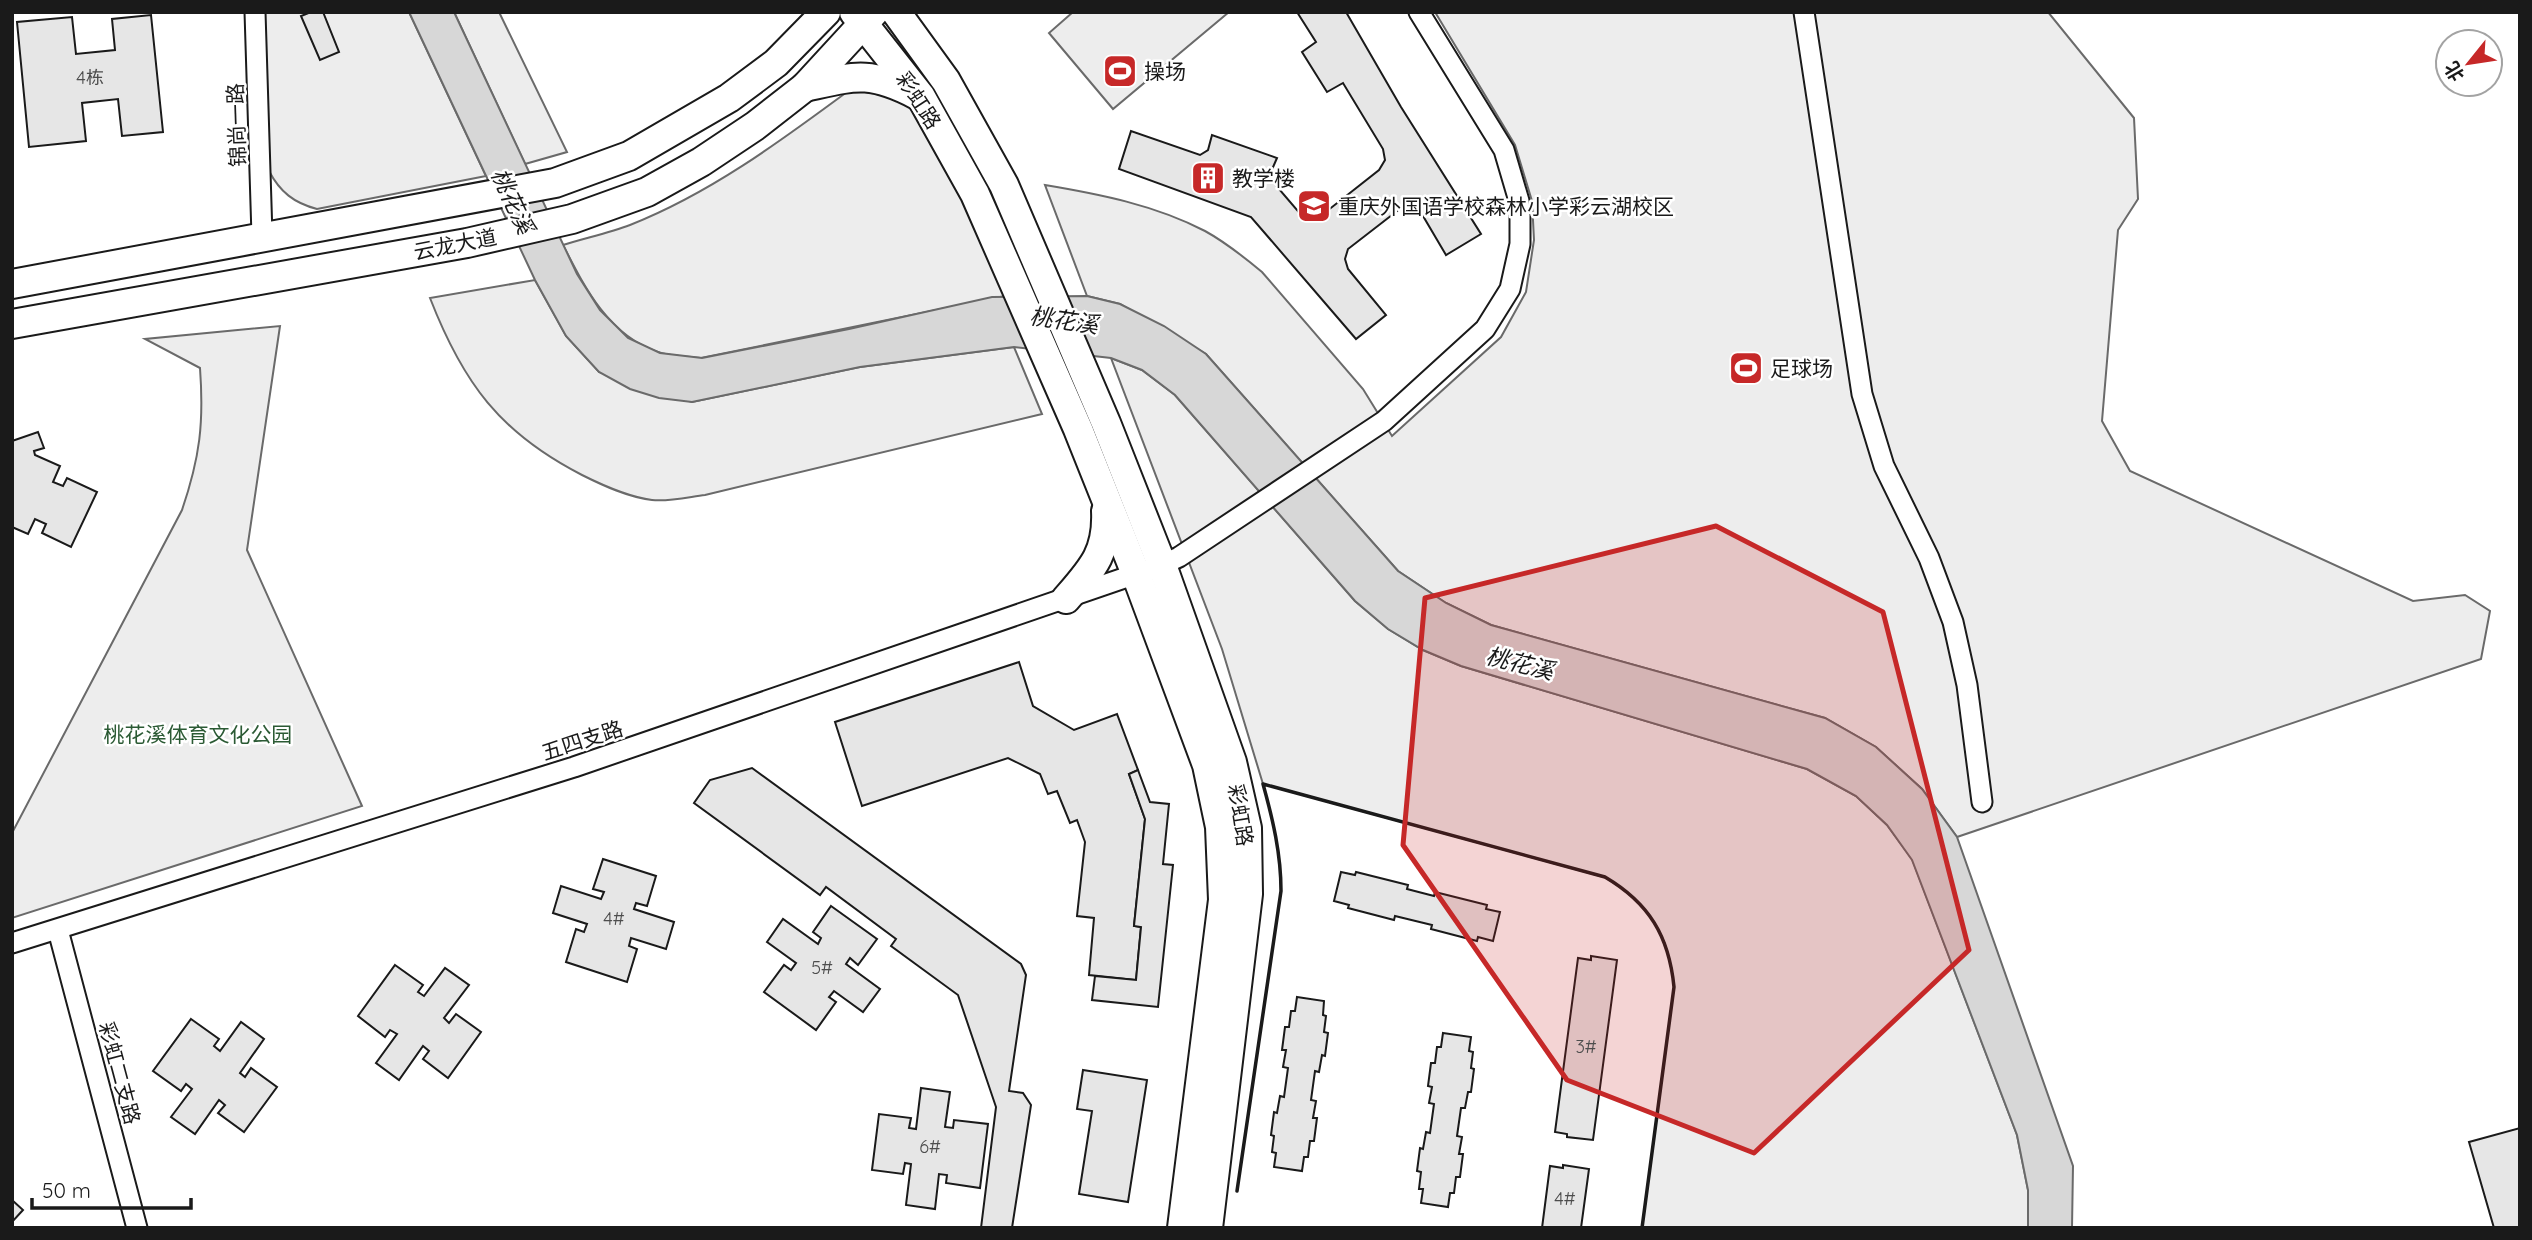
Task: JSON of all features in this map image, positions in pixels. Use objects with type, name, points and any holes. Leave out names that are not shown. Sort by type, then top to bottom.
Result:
[{"type":"main road","points":[[776,63],[793,12]]},
{"type":"main road","name":"云龙大道","points":[[12,285],[555,183],[639,151],[729,98],[776,63],[826,12]]},
{"type":"main road","name":"彩虹路","points":[[896,12],[946,81],[1004,185],[1106,423],[1170,561],[1232,762],[1247,828],[1248,894],[1208,1228]]},
{"type":"main road","points":[[921,12],[925,31],[946,81]]},
{"type":"main road","name":"云龙大道","points":[[12,324],[467,243],[572,219],[647,192],[701,162],[755,126],[805,87],[864,16]]},
{"type":"main road","name":"彩虹路","points":[[864,16],[921,97],[975,194],[1078,429],[1136,574],[1207,765],[1220,827],[1223,900],[1182,1228]]},
{"type":"main road","points":[[805,87],[870,76],[894,83],[921,97]]},
{"type":"main road","points":[[1066,599],[1095,566],[1103,549],[1107,528],[1105,497]]},
{"type":"street","name":"锦尚一路","points":[[255,12],[262,236]]},
{"type":"street","name":"五四支路","points":[[12,943],[574,767],[1136,574],[1170,561],[1373,429],[1485,329],[1510,289],[1520,244],[1519,201],[1504,150],[1419,12]]},
{"type":"street","points":[[1804,12],[1862,394],[1884,466],[1929,558],[1953,622],[1967,685],[1982,802]]},
{"type":"street","name":"彩虹二支路","points":[[58,930],[137,1228]]},
{"type":"highlighted area","points":[[1716,526],[1883,612],[1969,950],[1754,1153],[1567,1080],[1403,845],[1425,598]]},
{"type":"green space","points":[[264,12],[409,12],[486,176],[317,209],[288,196],[269,171]]},
{"type":"green space","points":[[454,12],[499,12],[567,152],[525,164]]},
{"type":"green space","name":"操场","points":[[1073,12],[1229,12],[1113,109],[1049,33]]},
{"type":"green space","points":[[1435,12],[2048,12],[2134,118],[2138,199],[2118,230],[2102,421],[2130,471],[2413,601],[2465,595],[2490,611],[2481,659],[1957,837],[1922,789],[1876,747],[1825,718],[1491,625],[1446,603],[1398,571],[1206,354],[1120,304],[1087,296],[1045,185],[1147,207],[1205,231],[1234,250],[1262,272],[1363,389],[1392,436],[1501,337],[1526,292],[1534,240],[1532,201],[1515,145]]},
{"type":"green space","points":[[851,89],[906,100],[963,201],[1005,296],[701,358],[658,352],[641,345],[612,322],[590,294],[563,245],[630,225],[689,197],[772,146]]},
{"type":"green space","points":[[535,280],[566,336],[599,372],[692,402],[860,367],[1014,347],[1042,414],[705,495],[665,500],[634,496],[599,483],[553,459],[507,423],[488,403],[456,356],[430,298]]},
{"type":"green space","name":"桃花溪体育文化公园","points":[[280,326],[247,550],[362,806],[12,918],[12,833],[182,510],[193,473],[201,423],[200,368],[145,339]]},
{"type":"green space","points":[[1111,358],[1142,370],[1175,395],[1355,601],[1388,629],[1423,650],[1461,666],[1807,769],[1856,796],[1887,825],[1912,859],[2017,1135],[2028,1190],[2028,1228],[1642,1228],[1674,987],[1667,952],[1654,922],[1633,898],[1604,877],[1263,784],[1222,649]]},
{"type":"water","name":"桃花溪","points":[[409,12],[454,12],[577,274],[600,310],[628,338],[660,353],[702,358],[992,297],[1087,296],[1120,304],[1164,326],[1206,354],[1398,571],[1446,603],[1491,625],[1825,718],[1876,747],[1922,789],[1957,837],[2073,1166],[2072,1228],[2028,1228],[2028,1190],[2017,1135],[1912,860],[1887,825],[1856,796],[1807,769],[1461,666],[1423,650],[1388,629],[1355,601],[1175,395],[1142,370],[1111,358],[1014,347],[860,367],[692,402],[659,398],[630,389],[599,372],[566,336],[535,280]]},
{"type":"building","points":[[311,12],[323,12],[339,52],[320,60],[301,16]]},
{"type":"building","name":"教学楼","points":[[1297,12],[1346,12],[1401,107],[1481,234],[1446,255],[1423,216],[1413,209],[1401,208],[1348,249],[1345,259],[1348,269],[1386,315],[1356,339],[1251,217],[1119,169],[1131,131],[1200,155],[1208,150],[1212,135],[1277,158],[1270,174],[1273,182],[1302,216],[1312,219],[1322,215],[1379,170],[1385,160],[1383,149],[1343,83],[1327,92],[1302,52],[1316,42]]},
{"type":"building","points":[[151,15],[163,132],[122,136],[118,99],[82,103],[86,141],[29,147],[17,22],[72,17],[76,54],[115,50],[112,19]]},
{"type":"building","points":[[38,432],[44,448],[34,451],[35,455],[60,466],[53,482],[63,486],[67,478],[97,492],[71,547],[42,533],[46,524],[35,519],[28,534],[12,527],[12,441]]},
{"type":"building","points":[[1019,662],[1033,706],[1074,730],[1117,714],[1138,770],[1129,774],[1145,819],[1134,926],[1141,927],[1136,980],[1089,975],[1094,918],[1077,916],[1085,842],[1077,820],[1070,823],[1057,791],[1048,794],[1040,774],[1008,758],[862,806],[835,722]]},
{"type":"building","points":[[752,768],[1021,964],[1026,975],[1009,1091],[1023,1093],[1031,1105],[1012,1228],[981,1228],[996,1107],[958,995],[891,946],[896,939],[826,887],[820,895],[694,803],[710,780]]},
{"type":"building","points":[[1138,770],[1150,802],[1169,804],[1163,864],[1173,865],[1158,1007],[1092,1000],[1095,976],[1136,980],[1141,927],[1134,926],[1145,819],[1129,774]]},
{"type":"building","points":[[603,859],[656,876],[647,906],[636,903],[634,909],[674,922],[666,949],[631,938],[629,946],[637,949],[627,982],[566,962],[576,929],[584,932],[587,924],[553,913],[561,886],[601,899],[604,892],[593,889]]},
{"type":"building","points":[[1341,872],[1355,875],[1356,872],[1408,885],[1407,889],[1434,896],[1435,892],[1487,905],[1486,909],[1500,912],[1493,941],[1478,937],[1477,941],[1431,929],[1432,925],[1395,916],[1394,920],[1348,908],[1349,905],[1334,901]]},
{"type":"building","points":[[831,906],[877,939],[858,965],[850,958],[846,964],[880,989],[863,1012],[834,991],[829,997],[836,1002],[816,1030],[764,992],[784,965],[791,970],[796,963],[767,942],[783,919],[818,944],[821,938],[813,932]]},
{"type":"building","points":[[1591,956],[1617,960],[1593,1140],[1567,1137],[1567,1134],[1555,1132],[1578,958],[1591,960]]},
{"type":"building","points":[[395,965],[423,985],[418,992],[424,996],[445,968],[469,985],[444,1018],[449,1023],[456,1014],[481,1032],[448,1078],[423,1059],[429,1051],[423,1046],[399,1080],[376,1063],[397,1034],[390,1030],[385,1037],[358,1016]]},
{"type":"building","points":[[1297,997],[1324,1001],[1324,1032],[1328,1033],[1325,1056],[1322,1055],[1319,1072],[1315,1071],[1311,1100],[1316,1101],[1313,1118],[1317,1118],[1314,1141],[1310,1141],[1308,1157],[1304,1157],[1302,1171],[1274,1167],[1276,1153],[1272,1152],[1274,1136],[1271,1135],[1274,1112],[1277,1113],[1280,1096],[1284,1097],[1288,1068],[1283,1067],[1286,1050],[1282,1050],[1285,1027],[1289,1027],[1291,1011],[1295,1011]]},
{"type":"building","points":[[191,1019],[219,1039],[214,1046],[220,1051],[241,1022],[264,1039],[240,1073],[245,1077],[251,1068],[277,1087],[244,1132],[218,1113],[225,1105],[219,1100],[195,1134],[171,1117],[192,1089],[186,1084],[181,1091],[153,1071]]},
{"type":"building","points":[[1443,1033],[1471,1037],[1469,1051],[1473,1052],[1471,1068],[1474,1069],[1471,1092],[1468,1092],[1465,1108],[1461,1108],[1457,1136],[1462,1137],[1459,1154],[1463,1154],[1460,1177],[1456,1177],[1454,1193],[1450,1193],[1448,1207],[1421,1203],[1421,1172],[1417,1171],[1420,1148],[1423,1149],[1426,1132],[1430,1133],[1434,1104],[1429,1103],[1432,1087],[1428,1086],[1431,1063],[1435,1063],[1437,1047],[1441,1047]]},
{"type":"building","points":[[1083,1070],[1147,1080],[1128,1202],[1079,1194],[1092,1111],[1077,1109]]},
{"type":"building","points":[[921,1088],[950,1092],[945,1127],[953,1128],[954,1120],[988,1124],[980,1188],[946,1183],[947,1175],[939,1174],[935,1209],[906,1205],[911,1164],[905,1163],[903,1174],[872,1170],[879,1114],[911,1118],[909,1128],[916,1129]]},
{"type":"building","points":[[2520,1128],[2520,1228],[2494,1228],[2469,1142]]},
{"type":"building","points":[[1563,1165],[1589,1169],[1581,1228],[1542,1228],[1550,1166],[1563,1168]]},
{"type":"building","points":[[12,1200],[23,1210],[12,1222]]},
{"type":"wall","points":[[1237,1191],[1281,891],[1276,837],[1263,784],[1605,877],[1634,898],[1645,910],[1662,937],[1674,987],[1642,1228]]},
{"type":"place","name":"操场","points":[[1120,71]]},
{"type":"place","name":"教学楼","points":[[1208,178]]},
{"type":"place","name":"重庆外国语学校森林小学彩云湖校区","points":[[1314,206]]},
{"type":"place","name":"足球场","points":[[1746,368]]}]
